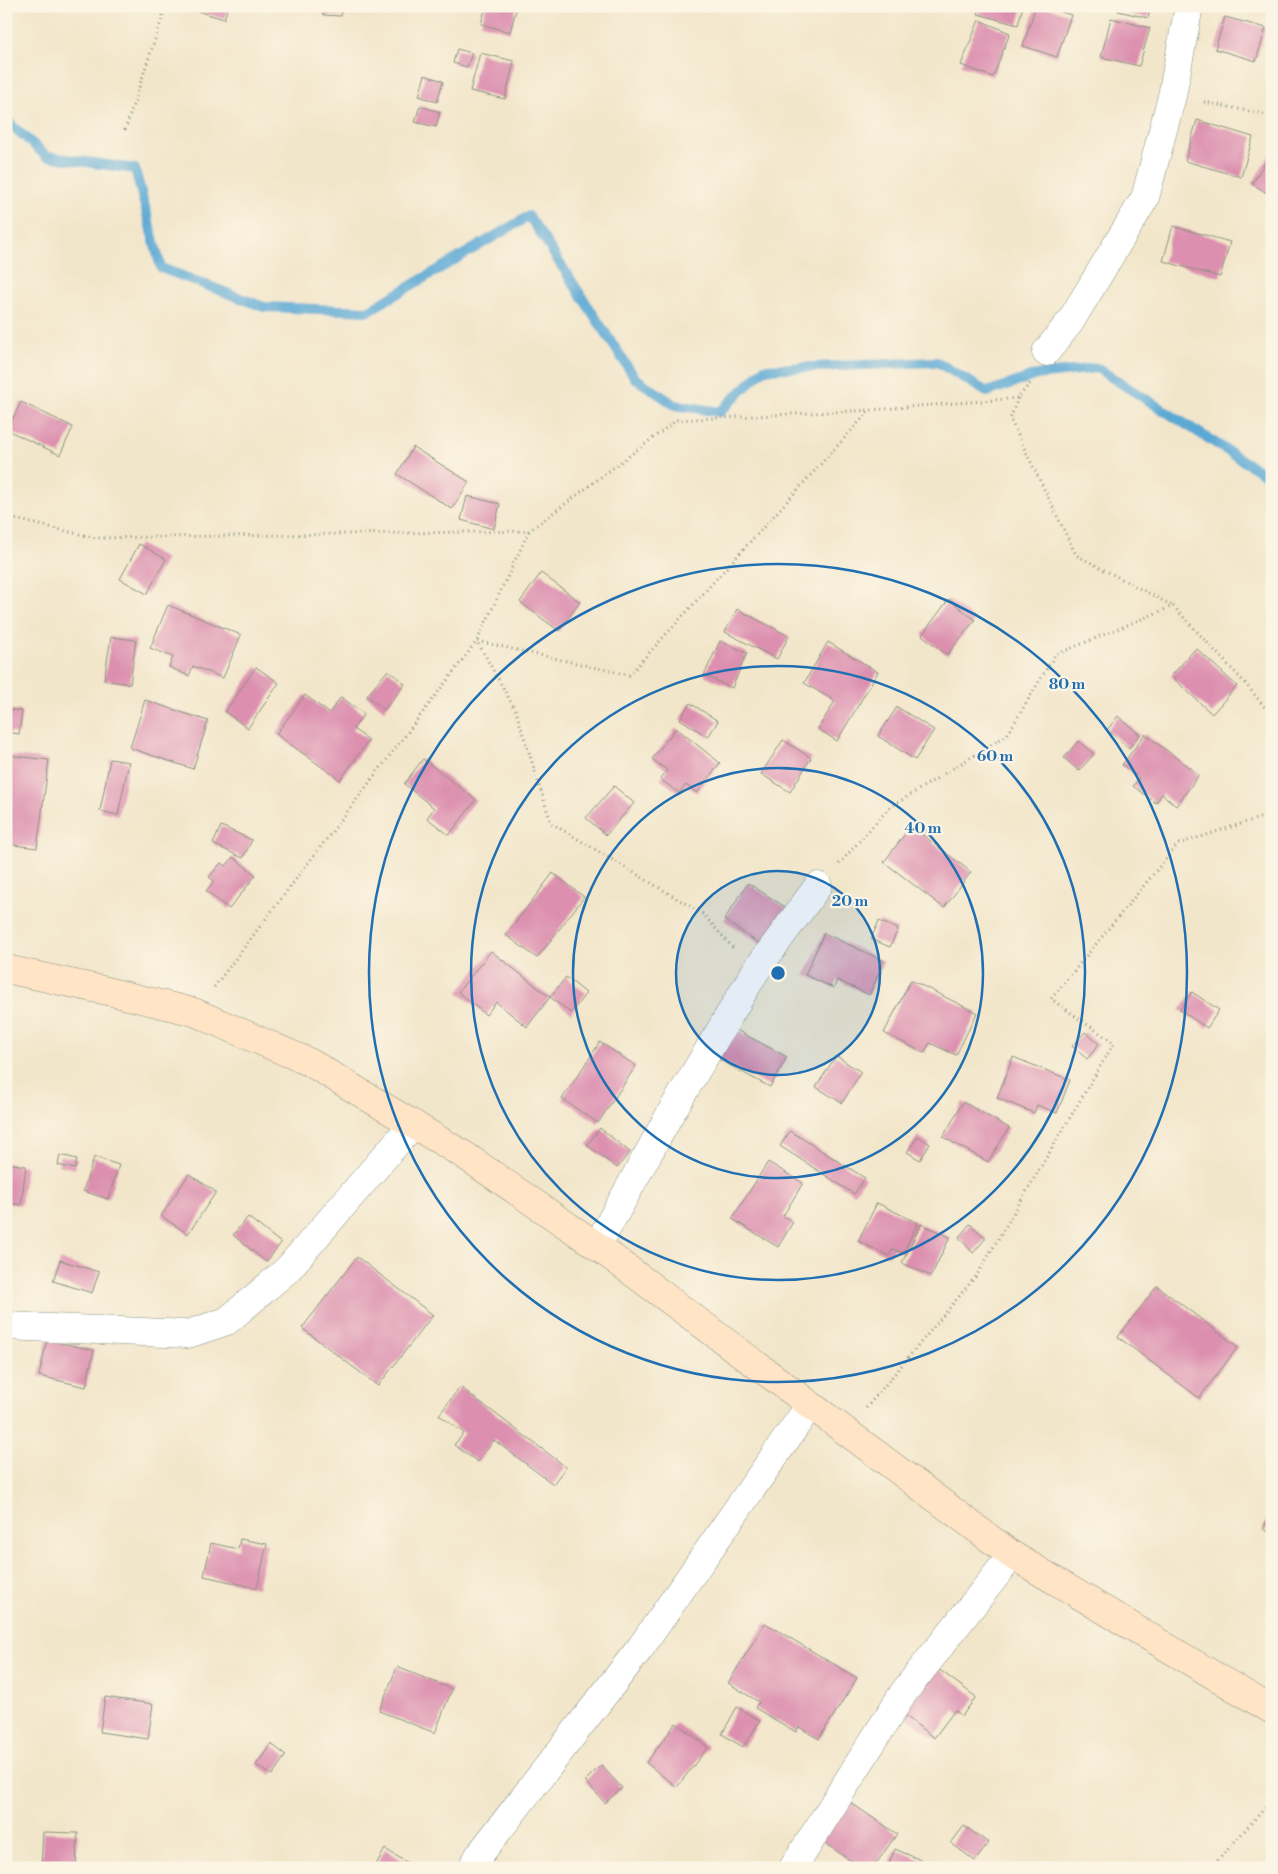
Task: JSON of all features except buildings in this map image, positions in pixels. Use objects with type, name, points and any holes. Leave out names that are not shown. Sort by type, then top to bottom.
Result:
[{"type":"main road","points":[[6,969],[194,1012],[311,1063],[464,1155],[598,1246],[1012,1555],[1272,1710]]},
{"type":"street","points":[[1046,352],[1070,322],[1146,198],[1172,96],[1189,6]]},
{"type":"street","points":[[598,1246],[669,1116],[755,972],[818,886]]},
{"type":"street","points":[[6,1326],[188,1334],[227,1321],[288,1270],[413,1124]]},
{"type":"street","points":[[472,1868],[486,1846],[640,1647],[810,1405]]},
{"type":"street","points":[[793,1868],[904,1692],[1012,1555]]},
{"type":"path","points":[[125,130],[166,6]]},
{"type":"path","points":[[1172,96],[1272,116]]},
{"type":"path","points":[[1046,352],[1037,375],[1018,398],[1010,419],[1076,555],[1173,606],[1245,683],[1272,716]]},
{"type":"path","points":[[194,1012],[477,641],[529,531],[677,420],[871,410],[1018,398]]},
{"type":"path","points":[[477,641],[629,675],[871,410]]},
{"type":"path","points":[[6,517],[96,538],[529,531]]},
{"type":"path","points":[[818,886],[889,808],[1007,735],[1055,655],[1173,606]]},
{"type":"path","points":[[477,641],[516,711],[551,823],[703,914],[755,972]]},
{"type":"path","points":[[847,1432],[977,1275],[1114,1043],[1051,1000],[1178,844],[1272,814]]},
{"type":"path","points":[[1211,1868],[1272,1800]]},
{"type":"waterway","points":[[6,120],[46,156],[135,169],[161,268],[264,307],[368,311],[529,216],[635,378],[675,405],[720,412],[764,369],[937,362],[987,392],[1037,375],[1097,368],[1272,479]]}]
